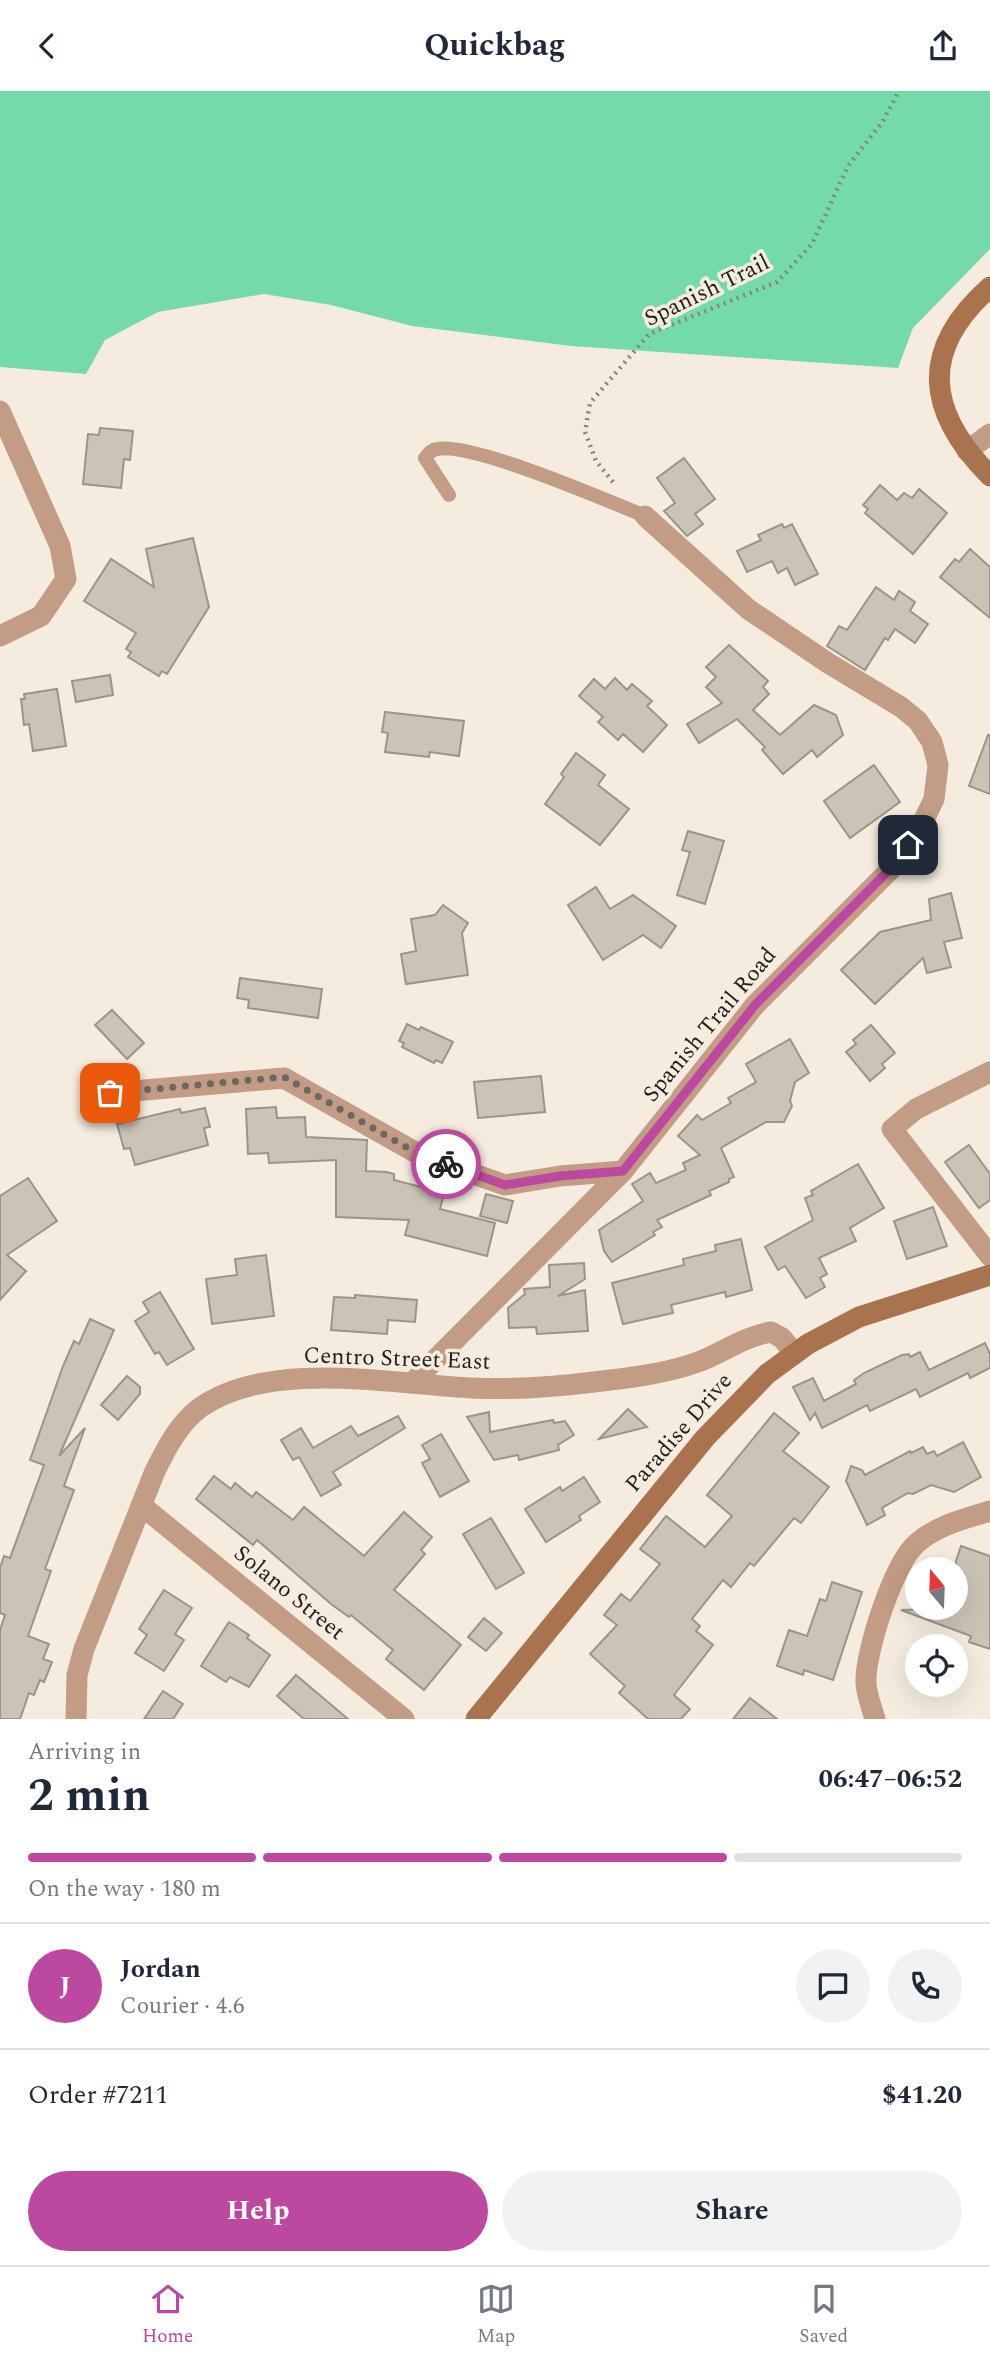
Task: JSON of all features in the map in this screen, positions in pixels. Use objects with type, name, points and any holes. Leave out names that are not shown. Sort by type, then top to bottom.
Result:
[{"type":"street","points":[[990,287],[958,321],[946,341],[939,364],[938,386],[943,408],[967,451],[990,476]]},
{"type":"street","points":[[0,411],[60,546],[66,579],[41,616],[0,636]]},
{"type":"street","points":[[967,451],[990,434]]},
{"type":"street","name":"Spanish Trail Road","points":[[412,1383],[623,1171],[755,1005],[892,867],[923,822],[934,799],[938,765],[927,731],[901,707],[828,663],[748,609],[645,516]]},
{"type":"street","points":[[990,1072],[916,1109],[892,1129],[990,1256]]},
{"type":"street","points":[[110,1093],[284,1077],[422,1156],[505,1185],[560,1176],[623,1171]]},
{"type":"street","name":"Paradise Drive","points":[[476,1719],[705,1438],[758,1383],[794,1353],[859,1317],[990,1275]]},
{"type":"street","name":"Centro Street East","points":[[76,1719],[80,1661],[155,1471],[179,1429],[196,1411],[217,1398],[248,1388],[305,1380],[498,1389],[595,1382],[695,1363],[771,1332],[782,1338],[794,1353]]},
{"type":"street","name":"Solano Street","points":[[142,1506],[404,1719]]},
{"type":"street","points":[[875,1719],[866,1682],[879,1618],[898,1569],[914,1544],[938,1528],[990,1511]]},
{"type":"lane","points":[[449,495],[425,458],[430,451],[440,448],[487,457],[645,516]]},
{"type":"path","name":"Spanish Trail","points":[[620,490],[596,461],[585,432],[590,403],[649,334],[777,282],[812,244],[848,166],[883,121],[899,91]]},
{"type":"green space","points":[[0,91],[990,91],[990,249],[913,328],[898,368],[571,346],[412,326],[331,305],[264,294],[158,312],[105,340],[86,374],[0,367]]},
{"type":"building","points":[[100,428],[133,431],[130,460],[124,459],[121,488],[83,484],[88,434],[99,435]]},
{"type":"building","points":[[684,458],[715,499],[695,514],[703,524],[687,536],[664,511],[675,503],[657,478]]},
{"type":"building","points":[[880,485],[897,500],[904,493],[912,498],[919,489],[947,513],[913,554],[865,513],[868,509],[863,505]]},
{"type":"building","points":[[782,524],[784,528],[792,524],[818,574],[795,585],[787,568],[778,573],[772,561],[747,572],[737,551],[761,540],[758,535]]},
{"type":"building","points":[[193,538],[209,607],[167,674],[162,671],[159,676],[128,657],[131,652],[126,649],[136,633],[84,601],[111,559],[154,587],[146,549]]},
{"type":"building","points":[[970,549],[990,567],[990,618],[940,577],[955,559],[959,562]]},
{"type":"building","points":[[876,587],[894,600],[899,591],[915,602],[910,611],[928,624],[915,643],[895,629],[888,640],[885,638],[865,670],[827,646],[839,626],[847,630]]},
{"type":"building","points":[[729,645],[768,681],[763,687],[769,694],[753,710],[780,735],[814,705],[836,715],[843,735],[817,757],[812,750],[783,774],[762,750],[765,747],[737,719],[699,743],[687,724],[722,703],[706,687],[716,677],[706,667]]},
{"type":"building","points":[[110,675],[113,695],[76,702],[72,681]]},
{"type":"building","points":[[615,678],[627,690],[632,684],[652,701],[647,706],[667,725],[643,752],[623,734],[618,740],[598,722],[603,717],[579,696],[594,679],[605,689]]},
{"type":"building","points":[[57,689],[66,746],[33,751],[29,724],[24,725],[21,699],[25,699],[24,694]]},
{"type":"building","points":[[385,712],[464,721],[459,756],[430,752],[429,757],[385,752],[388,733],[382,732]]},
{"type":"building","points":[[990,735],[990,794],[969,786]]},
{"type":"building","points":[[576,753],[605,775],[598,785],[629,809],[600,845],[545,804],[564,777],[561,774]]},
{"type":"building","points":[[874,765],[900,802],[850,838],[824,801]]},
{"type":"building","points":[[688,831],[724,841],[705,904],[677,895],[690,852],[682,850]]},
{"type":"building","points":[[596,887],[610,909],[633,895],[676,926],[661,948],[643,935],[603,960],[568,905]]},
{"type":"building","points":[[951,893],[962,938],[944,942],[951,967],[927,973],[923,958],[875,1004],[841,970],[880,932],[931,920],[929,899]]},
{"type":"building","points":[[443,905],[468,923],[462,933],[468,975],[406,984],[401,954],[416,951],[411,919],[435,915]]},
{"type":"building","points":[[240,978],[322,989],[318,1018],[248,1008],[249,1000],[237,998]]},
{"type":"building","points":[[112,1010],[144,1043],[127,1059],[95,1025]]},
{"type":"building","points":[[407,1024],[419,1030],[421,1027],[453,1042],[442,1063],[436,1060],[434,1063],[402,1047],[404,1043],[399,1041]]},
{"type":"building","points":[[871,1025],[895,1053],[882,1064],[885,1068],[870,1081],[846,1052],[856,1044],[853,1040]]},
{"type":"building","points":[[790,1039],[809,1073],[795,1082],[790,1101],[792,1106],[784,1122],[766,1122],[721,1148],[734,1177],[709,1191],[711,1195],[657,1220],[662,1227],[653,1232],[655,1235],[612,1262],[604,1251],[599,1230],[643,1201],[632,1184],[650,1173],[656,1183],[686,1170],[683,1163],[700,1155],[678,1136],[697,1115],[702,1120],[731,1103],[728,1098],[756,1082],[746,1064]]},
{"type":"building","points":[[541,1076],[545,1112],[478,1118],[474,1082]]},
{"type":"building","points":[[276,1107],[277,1118],[305,1117],[306,1137],[367,1140],[366,1171],[387,1172],[394,1174],[394,1180],[444,1193],[440,1209],[495,1223],[487,1256],[405,1235],[409,1220],[336,1217],[336,1160],[269,1163],[268,1153],[248,1154],[246,1109]]},
{"type":"building","points":[[205,1108],[210,1127],[204,1128],[208,1145],[135,1165],[130,1148],[124,1149],[117,1124],[180,1109],[181,1113]]},
{"type":"building","points":[[969,1145],[990,1174],[990,1200],[979,1208],[945,1162]]},
{"type":"building","points":[[858,1164],[884,1208],[850,1228],[856,1241],[819,1258],[827,1274],[820,1278],[825,1287],[806,1298],[785,1266],[778,1270],[765,1247],[813,1220],[805,1198],[813,1195],[811,1191]]},
{"type":"building","points":[[28,1178],[57,1221],[7,1255],[26,1271],[0,1300],[0,1196]]},
{"type":"building","points":[[486,1194],[513,1201],[507,1223],[480,1216]]},
{"type":"building","points":[[933,1207],[947,1246],[907,1259],[894,1221]]},
{"type":"building","points":[[741,1239],[752,1290],[726,1297],[725,1292],[671,1305],[673,1313],[623,1324],[612,1283],[684,1265],[683,1259],[716,1251],[715,1245]]},
{"type":"building","points":[[266,1255],[274,1316],[212,1324],[206,1279],[237,1275],[235,1259]]},
{"type":"building","points":[[584,1263],[585,1279],[558,1296],[585,1290],[588,1331],[537,1334],[536,1327],[509,1328],[508,1308],[525,1294],[524,1289],[550,1287],[549,1265]]},
{"type":"building","points":[[160,1292],[194,1349],[167,1365],[159,1352],[155,1354],[135,1321],[149,1312],[143,1302]]},
{"type":"building","points":[[355,1295],[417,1300],[415,1322],[388,1320],[387,1334],[331,1330],[334,1297],[355,1298]]},
{"type":"building","points":[[90,1319],[114,1330],[59,1456],[85,1428],[64,1486],[74,1490],[45,1569],[51,1571],[28,1636],[49,1644],[43,1659],[52,1662],[44,1682],[40,1680],[34,1695],[29,1693],[20,1719],[0,1719],[0,1630],[5,1615],[0,1613],[0,1568],[4,1556],[10,1558],[44,1465],[30,1460],[63,1366],[74,1341],[79,1344]]},
{"type":"building","points":[[985,1343],[990,1354],[990,1368],[970,1378],[968,1373],[920,1397],[916,1389],[870,1411],[867,1405],[822,1428],[815,1413],[810,1420],[793,1387],[813,1378],[824,1401],[856,1384],[854,1380],[864,1373],[902,1355],[909,1354],[910,1357],[920,1352],[929,1370]]},
{"type":"building","points":[[127,1376],[140,1387],[140,1394],[118,1420],[101,1405]]},
{"type":"building","points":[[628,1409],[647,1427],[599,1439]]},
{"type":"building","points":[[489,1412],[490,1432],[553,1420],[554,1423],[565,1421],[574,1435],[558,1445],[559,1450],[519,1460],[518,1455],[494,1460],[467,1417]]},
{"type":"building","points":[[774,1413],[799,1433],[783,1451],[829,1487],[801,1523],[794,1518],[754,1566],[750,1563],[731,1587],[723,1580],[692,1619],[700,1626],[696,1631],[713,1645],[674,1695],[690,1709],[681,1719],[648,1719],[619,1693],[625,1686],[590,1654],[617,1625],[604,1615],[621,1594],[630,1601],[660,1564],[640,1549],[666,1516],[705,1547],[732,1516],[707,1495]]},
{"type":"building","points":[[398,1416],[405,1428],[333,1472],[341,1485],[321,1496],[299,1457],[293,1460],[281,1440],[301,1428],[313,1448],[351,1426],[358,1436]]},
{"type":"building","points":[[441,1434],[469,1481],[440,1497],[422,1463],[430,1459],[422,1445]]},
{"type":"building","points":[[963,1442],[981,1477],[954,1492],[931,1485],[913,1494],[908,1493],[882,1508],[885,1515],[867,1525],[846,1481],[851,1466],[862,1470],[865,1475],[910,1451],[911,1453],[923,1447],[927,1454],[934,1451],[937,1456]]},
{"type":"building","points":[[214,1476],[231,1489],[235,1483],[252,1497],[256,1492],[293,1520],[304,1507],[364,1556],[404,1512],[432,1537],[421,1550],[425,1554],[394,1590],[461,1645],[424,1690],[386,1659],[393,1650],[351,1615],[349,1617],[331,1604],[257,1540],[253,1545],[196,1499]]},
{"type":"building","points":[[584,1477],[600,1502],[579,1516],[581,1520],[546,1542],[525,1509],[560,1487],[562,1491]]},
{"type":"building","points":[[491,1518],[524,1573],[496,1589],[463,1534]]},
{"type":"building","points":[[961,1546],[990,1556],[990,1649],[969,1642],[971,1636],[968,1634],[931,1621],[968,1621],[968,1557],[957,1557]]},
{"type":"building","points":[[832,1582],[862,1592],[833,1680],[804,1670],[803,1675],[777,1666],[789,1630],[807,1636],[820,1599],[826,1601]]},
{"type":"building","points":[[164,1590],[192,1608],[175,1634],[184,1640],[164,1671],[135,1653],[147,1635],[139,1629]]},
{"type":"building","points":[[484,1618],[502,1633],[486,1651],[468,1637]]},
{"type":"building","points":[[229,1622],[249,1635],[247,1638],[270,1655],[249,1687],[230,1677],[226,1682],[201,1666]]},
{"type":"building","points":[[296,1675],[348,1719],[304,1719],[277,1696]]},
{"type":"building","points":[[163,1691],[183,1704],[173,1719],[144,1719]]},
{"type":"building","points":[[750,1698],[777,1719],[733,1719]]},
{"type":"way so far","points":[[110,1093],[284,1077],[422,1156],[446,1164]]},
{"type":"route","points":[[446,1164],[505,1185],[560,1176],[623,1171],[755,1005],[892,867],[908,845]]}]
